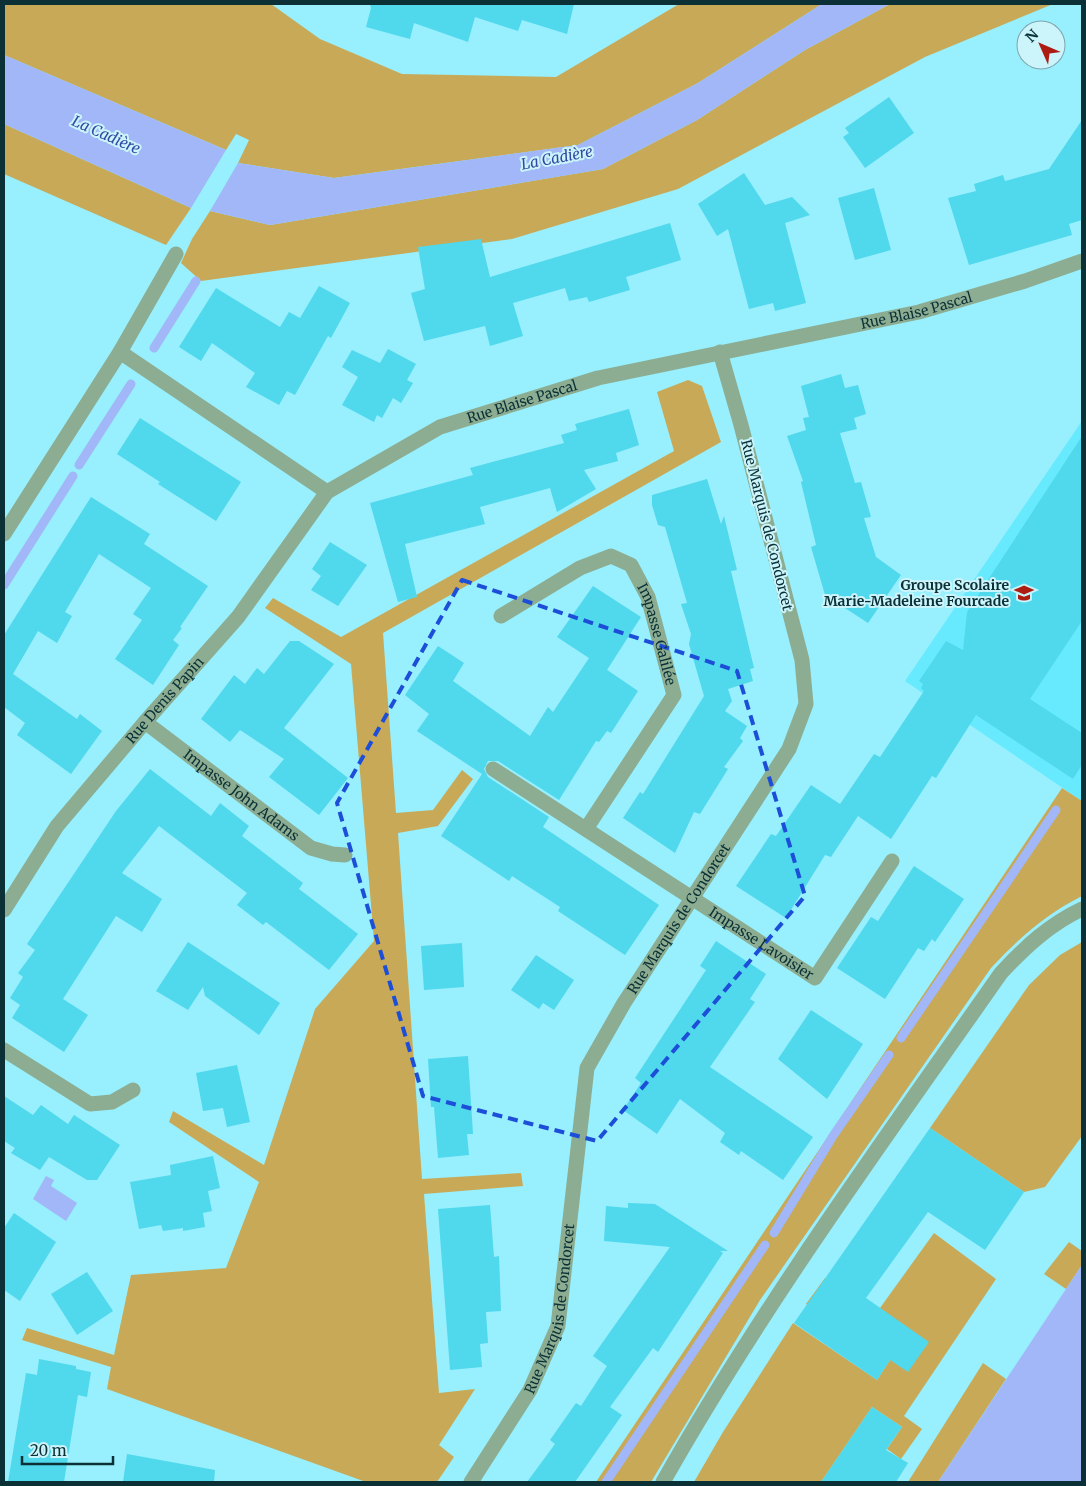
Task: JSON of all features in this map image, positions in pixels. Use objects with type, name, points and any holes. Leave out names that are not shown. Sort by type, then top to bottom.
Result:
[{"type":"street","points":[[4,534],[120,352],[176,254]]},
{"type":"street","name":"Rue Blaise Pascal","points":[[328,492],[440,427],[598,378],[919,312],[1025,281],[1082,261]]},
{"type":"street","points":[[120,352],[328,492]]},
{"type":"street","name":"Rue Marquis de Condorcet","points":[[471,1482],[530,1390],[558,1326],[588,1068],[624,1003],[790,749],[806,704],[802,660],[741,425],[720,352]]},
{"type":"street","name":"Rue Denis Papin","points":[[4,910],[57,826],[145,722],[238,617],[328,492]]},
{"type":"street","name":"Impasse Galilée","points":[[501,616],[580,568],[611,556],[631,565],[648,597],[674,695],[586,829]]},
{"type":"street","name":"Impasse John Adams","points":[[145,722],[311,848],[332,854],[344,855]]},
{"type":"street","points":[[493,769],[692,898]]},
{"type":"street","name":"Impasse Lavoisier","points":[[692,898],[815,978],[892,860]]},
{"type":"street","points":[[663,1482],[749,1339],[836,1209],[1001,973],[1042,933],[1060,920],[1082,909]]},
{"type":"street","points":[[4,1050],[90,1104],[112,1102],[133,1090]]},
{"type":"highlighted area","points":[[462,580],[737,671],[805,896],[597,1141],[423,1096],[337,803]]},
{"type":"shaded area","points":[[4,4],[271,4],[320,39],[402,74],[556,77],[679,4],[822,4],[698,83],[578,145],[334,178],[238,163],[249,140],[236,134],[226,150],[4,55]]},
{"type":"shaded area","points":[[890,4],[1053,4],[925,57],[678,189],[512,239],[201,281],[181,263],[192,239],[210,211],[270,225],[603,169],[697,120],[805,50]]},
{"type":"shaded area","points":[[4,124],[191,208],[166,245],[4,174]]},
{"type":"shaded area","points":[[688,380],[702,386],[721,442],[383,633],[396,813],[433,810],[462,770],[473,779],[438,826],[398,833],[422,1179],[521,1173],[523,1186],[424,1194],[439,1393],[475,1389],[439,1445],[454,1457],[437,1482],[366,1482],[107,1389],[111,1367],[22,1340],[27,1328],[114,1355],[131,1275],[226,1268],[259,1182],[169,1122],[173,1111],[264,1165],[315,1009],[374,941],[351,664],[265,608],[273,598],[341,637],[674,451],[657,392]]},
{"type":"shaded area","name":"Groupe Scolaire Marie-Madeleine Fourcade","points":[[1082,421],[1082,801],[905,681]]},
{"type":"shaded area","points":[[1062,788],[1082,801],[1082,896],[1034,928],[991,968],[760,1300],[651,1482],[596,1482]]},
{"type":"shaded area","points":[[1082,942],[1082,1136],[1045,1187],[1024,1192],[930,1128],[1029,985],[1060,955]]},
{"type":"shaded area","points":[[934,1233],[996,1279],[904,1416],[922,1429],[901,1459],[887,1449],[902,1427],[872,1407],[821,1482],[694,1482],[723,1432],[793,1323],[877,1380],[890,1360],[806,1304],[825,1278],[880,1308]]},
{"type":"shaded area","points":[[1069,1242],[1082,1251],[1082,1265],[1066,1289],[1044,1274]]},
{"type":"shaded area","points":[[983,1363],[1006,1379],[938,1482],[908,1482]]},
{"type":"water","name":"La Cadière","points":[[822,4],[890,4],[805,50],[697,120],[603,169],[270,225],[210,211],[238,163],[334,178],[578,145],[698,83]]},
{"type":"water","name":"La Cadière","points":[[4,55],[226,150],[191,208],[4,124]]},
{"type":"water","points":[[46,1176],[54,1180],[51,1186],[77,1203],[66,1221],[33,1199]]},
{"type":"water","points":[[1082,1265],[1082,1482],[938,1482],[1066,1289]]},
{"type":"building","points":[[370,4],[574,4],[567,34],[522,20],[518,31],[475,17],[468,42],[414,23],[410,39],[366,27],[371,8]]},
{"type":"building","points":[[889,97],[914,133],[865,168],[843,137],[849,133],[845,128]]},
{"type":"building","points":[[1082,120],[1082,220],[1069,224],[1072,235],[969,265],[948,198],[976,191],[974,184],[1003,175],[1005,181],[1049,169]]},
{"type":"building","points":[[744,173],[765,205],[792,197],[810,215],[785,223],[806,303],[775,311],[773,303],[749,309],[728,229],[717,236],[698,204]]},
{"type":"building","points":[[874,188],[891,250],[855,260],[838,198]]},
{"type":"building","points":[[670,223],[681,260],[626,277],[630,290],[589,302],[587,297],[569,301],[565,288],[513,303],[523,336],[490,346],[485,326],[424,341],[411,293],[425,289],[418,247],[481,239],[490,277]]},
{"type":"building","points":[[319,286],[350,303],[331,338],[328,336],[295,395],[287,391],[279,405],[246,387],[255,373],[212,343],[201,361],[179,347],[216,288],[280,327],[289,312],[300,318]]},
{"type":"building","points":[[388,349],[416,364],[407,380],[413,383],[401,403],[393,398],[382,418],[377,415],[374,422],[342,405],[358,377],[342,367],[352,350],[380,363]]},
{"type":"building","points":[[841,374],[845,388],[858,385],[866,414],[854,418],[857,429],[840,433],[855,483],[861,482],[871,517],[864,518],[876,557],[901,575],[868,623],[825,595],[811,547],[816,545],[801,482],[803,481],[787,436],[806,430],[803,418],[809,417],[801,386]]},
{"type":"building","points":[[629,409],[639,445],[616,453],[618,461],[584,470],[596,489],[557,512],[550,488],[480,507],[485,524],[405,544],[417,597],[398,602],[370,503],[473,475],[470,468],[564,443],[561,435],[577,430],[575,424]]},
{"type":"building","points":[[140,418],[241,482],[216,521],[158,484],[160,482],[117,454]]},
{"type":"building","name":"Groupe Scolaire Marie-Madeleine Fourcade","points":[[1082,436],[1082,621],[1030,699],[1082,733],[1082,765],[1073,779],[976,715],[936,778],[932,776],[891,839],[858,816],[831,857],[825,855],[786,918],[736,886],[771,834],[776,836],[811,785],[840,804],[874,754],[880,757],[924,691],[921,688],[923,684],[919,681],[946,641],[963,650],[967,612]]},
{"type":"building","points":[[707,479],[721,524],[724,516],[737,570],[731,571],[754,668],[750,669],[753,681],[728,689],[732,701],[725,711],[747,726],[740,738],[743,741],[724,767],[728,769],[700,814],[694,812],[675,853],[623,818],[640,792],[643,794],[704,696],[689,644],[691,634],[681,604],[687,603],[665,527],[658,525],[652,505],[652,495]]},
{"type":"building","points":[[91,497],[150,534],[144,544],[208,586],[180,627],[182,628],[173,640],[179,645],[153,685],[115,659],[142,620],[133,614],[151,588],[99,554],[65,612],[72,616],[57,643],[38,631],[13,674],[77,719],[80,714],[102,731],[71,774],[17,735],[25,723],[4,707],[4,635]]},
{"type":"building","points":[[330,542],[367,565],[338,606],[311,590],[321,576],[312,569]]},
{"type":"building","points":[[593,586],[641,617],[607,670],[638,691],[611,733],[607,731],[599,742],[596,741],[559,800],[498,761],[488,761],[484,769],[488,777],[549,817],[543,827],[659,905],[625,955],[558,911],[560,907],[512,876],[509,881],[441,836],[482,774],[417,731],[429,714],[405,695],[438,646],[464,663],[453,681],[530,736],[548,707],[553,712],[589,658],[557,637]]},
{"type":"building","points":[[290,641],[299,641],[334,664],[284,728],[348,778],[319,815],[269,777],[284,759],[240,730],[230,742],[201,719],[234,675],[245,684],[257,668],[264,674]]},
{"type":"building","points":[[150,769],[211,816],[220,803],[249,826],[242,836],[303,883],[299,889],[358,934],[329,970],[266,922],[263,925],[237,905],[247,893],[159,826],[122,873],[162,899],[142,932],[116,916],[63,999],[88,1015],[64,1052],[12,1018],[20,1005],[10,998],[23,977],[18,973],[35,950],[27,944],[116,811]]},
{"type":"building","points":[[914,866],[964,899],[935,942],[932,939],[924,951],[918,948],[885,999],[837,968],[871,917],[878,921]]},
{"type":"building","points":[[716,941],[766,974],[750,999],[755,1002],[710,1067],[813,1137],[783,1180],[741,1151],[739,1155],[720,1142],[725,1133],[680,1099],[657,1134],[623,1110],[641,1083],[635,1078],[706,970],[700,966]]},
{"type":"building","points":[[188,942],[280,1003],[259,1035],[205,996],[203,987],[188,1010],[156,991]]},
{"type":"building","points":[[462,943],[464,987],[424,990],[421,946]]},
{"type":"building","points":[[536,955],[574,980],[554,1010],[543,1003],[539,1009],[511,990]]},
{"type":"building","points":[[811,1010],[863,1044],[827,1099],[778,1059]]},
{"type":"building","points":[[468,1056],[473,1134],[467,1134],[469,1155],[438,1158],[434,1107],[431,1107],[428,1059]]},
{"type":"building","points":[[237,1065],[250,1122],[227,1127],[223,1108],[203,1111],[196,1073]]},
{"type":"building","points":[[4,1096],[33,1115],[41,1105],[68,1124],[74,1115],[120,1145],[97,1180],[87,1180],[49,1157],[40,1170],[11,1153],[15,1148],[4,1141]]},
{"type":"building","points":[[930,1128],[1024,1192],[985,1250],[928,1212],[866,1298],[929,1342],[908,1372],[890,1360],[877,1380],[794,1323]]},
{"type":"building","points":[[213,1156],[220,1188],[208,1191],[212,1211],[203,1213],[205,1227],[183,1231],[183,1228],[163,1231],[161,1225],[139,1229],[130,1182],[171,1175],[170,1165]]},
{"type":"building","points":[[628,1203],[655,1204],[728,1251],[720,1251],[723,1253],[658,1352],[653,1348],[610,1407],[622,1415],[575,1482],[527,1482],[555,1444],[550,1440],[576,1403],[581,1406],[607,1366],[593,1356],[670,1247],[604,1241],[606,1206],[628,1208]]},
{"type":"building","points":[[490,1205],[494,1257],[499,1256],[501,1311],[486,1312],[488,1343],[480,1344],[482,1367],[450,1370],[438,1209]]},
{"type":"building","points":[[14,1213],[56,1242],[20,1301],[4,1290],[4,1228]]},
{"type":"building","points":[[87,1272],[113,1311],[77,1335],[51,1294]]},
{"type":"building","points":[[39,1359],[76,1366],[76,1369],[91,1372],[87,1397],[78,1395],[64,1482],[8,1482],[26,1373],[37,1375]]},
{"type":"building","points":[[872,1407],[902,1427],[886,1450],[908,1463],[896,1482],[821,1482]]},
{"type":"building","points":[[127,1454],[215,1470],[214,1482],[123,1482]]},
{"type":"waterway","points":[[154,348],[196,281]]},
{"type":"waterway","points":[[79,465],[131,384]]},
{"type":"waterway","points":[[4,585],[73,476]]},
{"type":"waterway","points":[[901,1038],[1056,810]]},
{"type":"waterway","points":[[774,1233],[833,1136],[889,1055]]},
{"type":"waterway","points":[[606,1482],[765,1245]]},
{"type":"place","name":"Groupe Scolaire Marie-Madeleine Fourcade","points":[[1024,593]]}]
